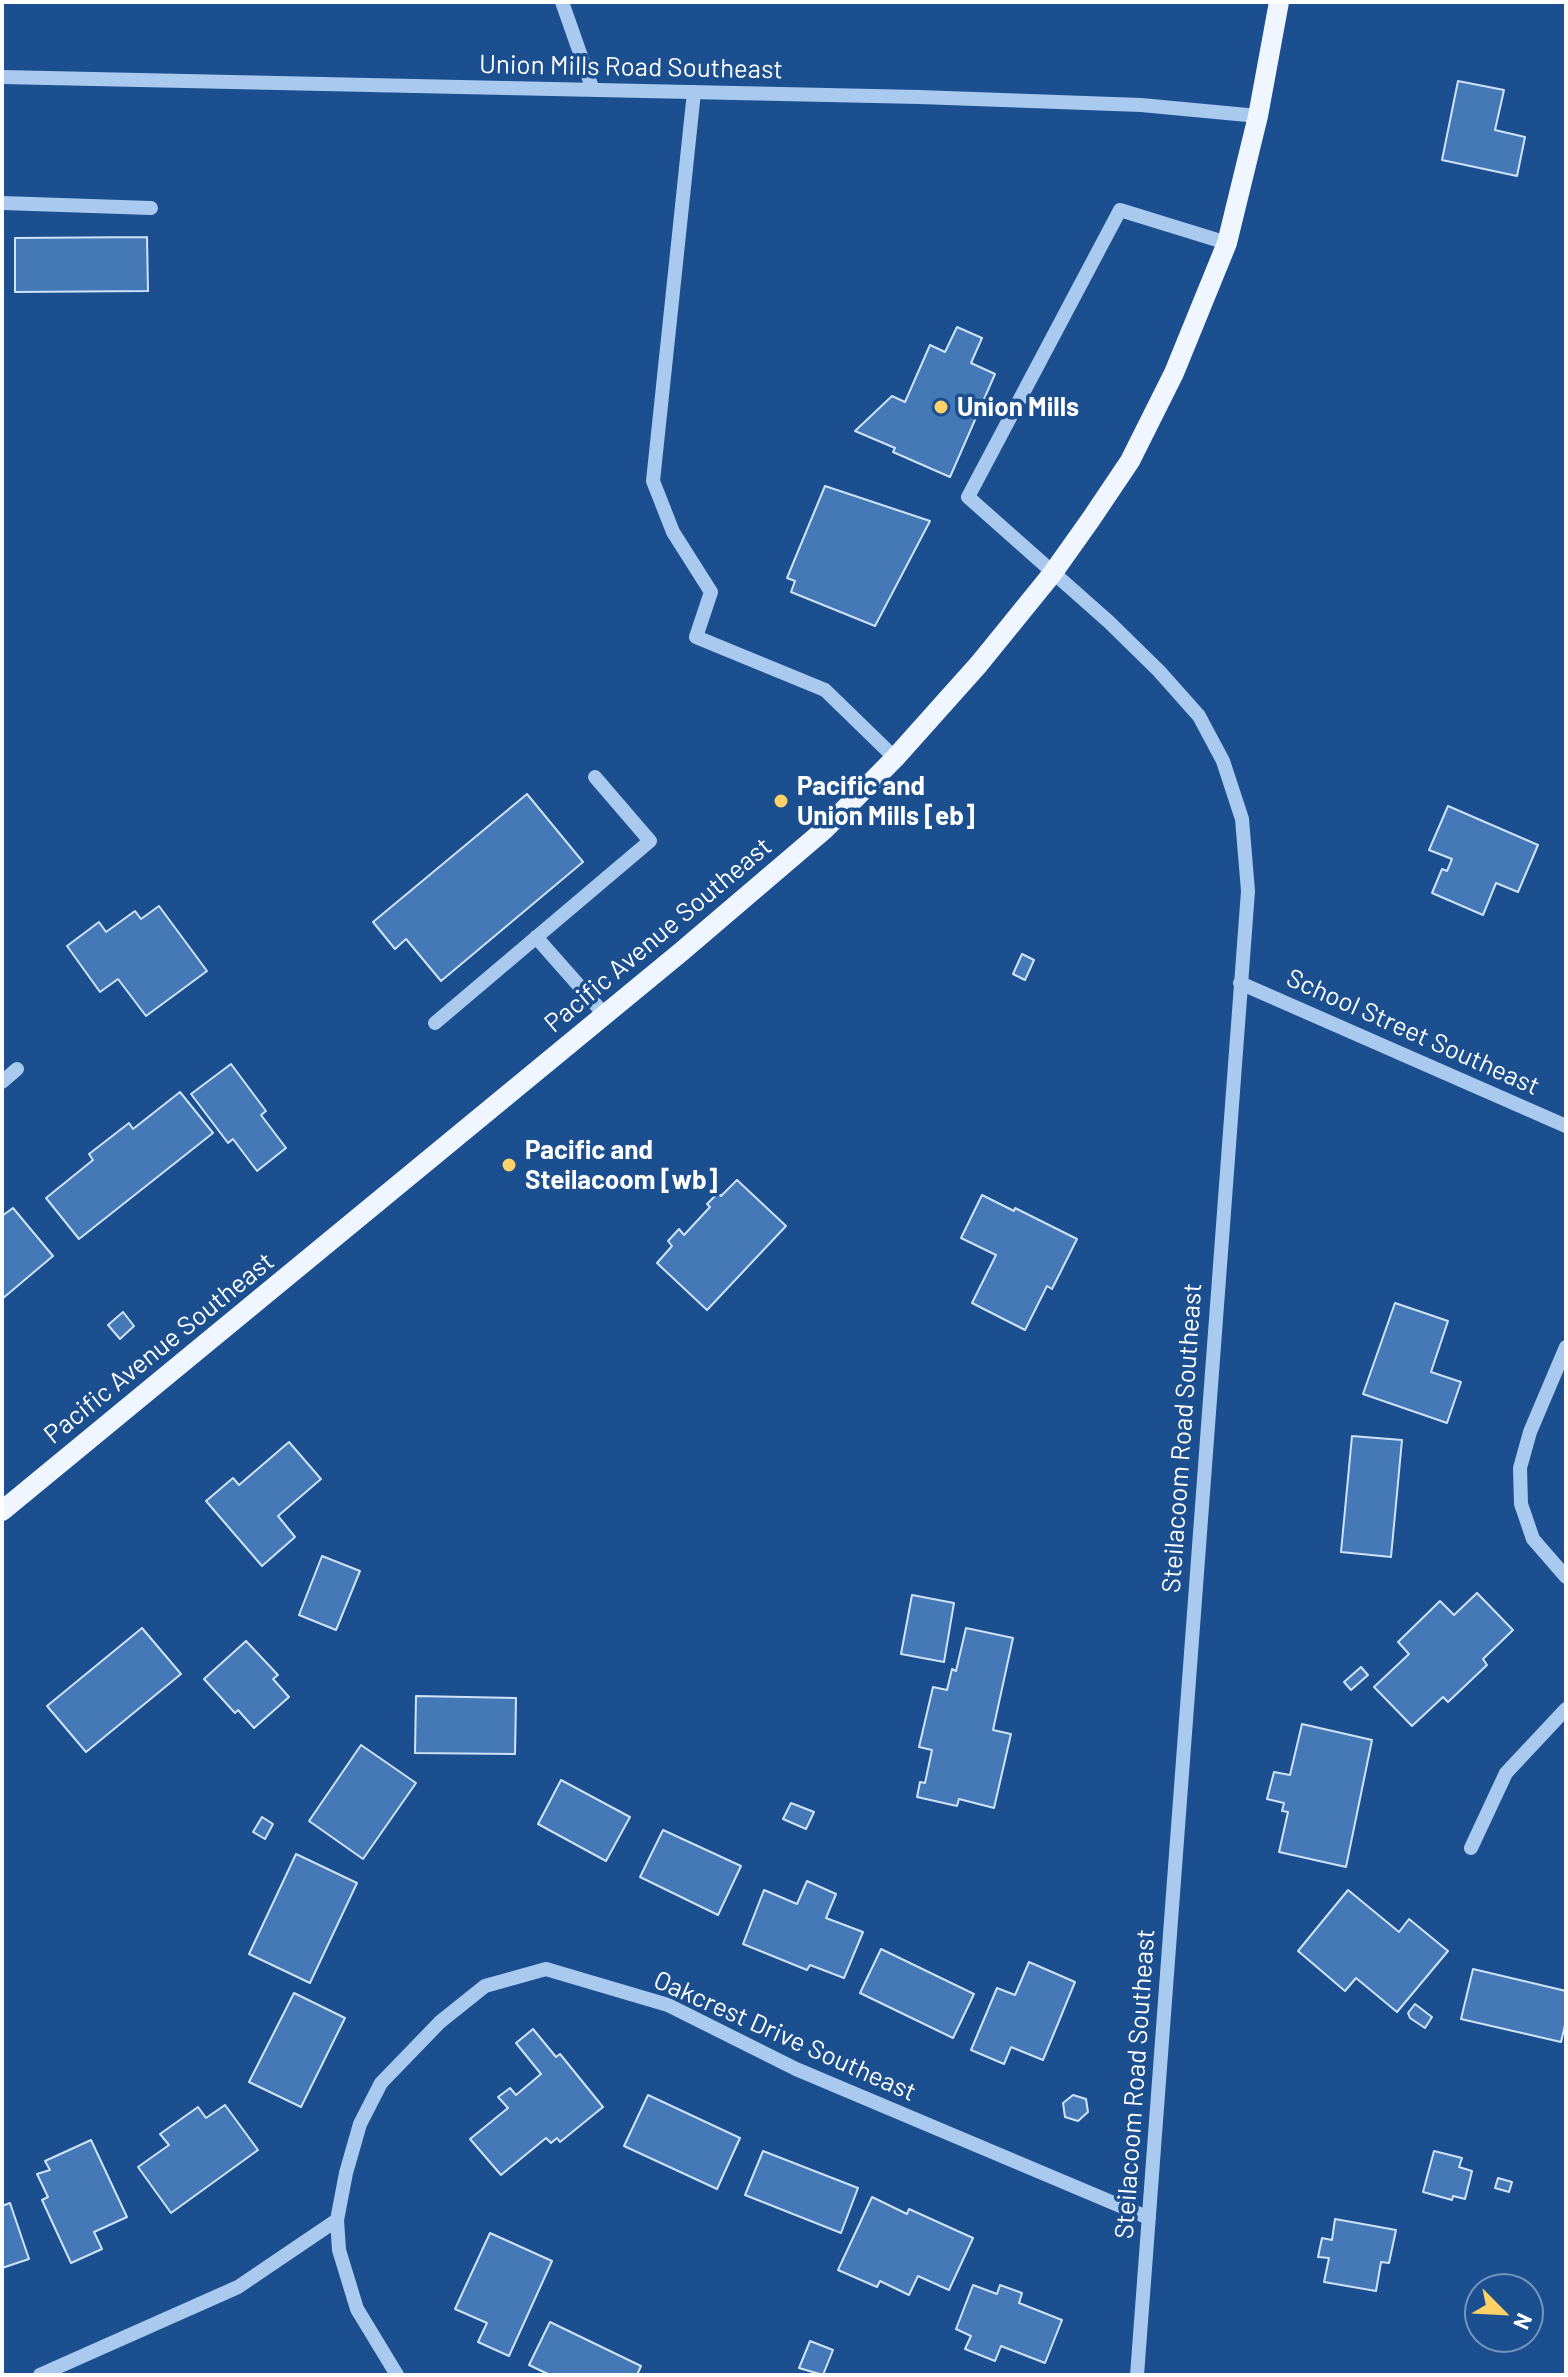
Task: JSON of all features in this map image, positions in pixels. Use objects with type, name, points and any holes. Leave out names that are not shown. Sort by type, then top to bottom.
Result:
[{"type":"main road","name":"Pacific Avenue Southeast","points":[[2,1511],[824,830],[895,758],[979,664],[1052,574],[1130,461],[1174,373],[1227,243],[1258,116],[1279,2]]},
{"type":"street","points":[[562,2],[593,90]]},
{"type":"street","name":"Union Mills Road Southeast","points":[[2,77],[1141,105],[1258,116]]},
{"type":"street","points":[[694,92],[653,481],[673,532],[711,592],[696,637],[825,690],[895,758]]},
{"type":"street","points":[[2,203],[151,208]]},
{"type":"street","name":"Steilacoom Road Southeast","points":[[1137,2375],[1248,891],[1242,819],[1223,761],[1199,716],[1109,622],[968,497],[1120,210],[1227,243]]},
{"type":"street","points":[[435,1023],[650,841],[595,777]]},
{"type":"street","points":[[536,937],[604,1014]]},
{"type":"street","name":"School Street Southeast","points":[[1240,983],[1566,1126]]},
{"type":"street","points":[[2,1082],[17,1069]]},
{"type":"street","points":[[1566,1347],[1530,1432],[1520,1468],[1521,1504],[1533,1539],[1566,1577]]},
{"type":"street","points":[[1471,1848],[1506,1773],[1566,1709]]},
{"type":"street","name":"Oakcrest Drive Southeast","points":[[397,2375],[357,2309],[339,2250],[337,2220],[360,2124],[381,2083],[440,2022],[485,1986],[546,1969],[668,2005],[796,2069],[1149,2218]]},
{"type":"street","points":[[40,2375],[238,2287],[337,2220]]},
{"type":"building","points":[[1458,81],[1504,90],[1495,130],[1525,137],[1517,176],[1442,160]]},
{"type":"building","points":[[147,237],[148,291],[15,292],[15,238]]},
{"type":"building","points":[[957,327],[982,338],[971,363],[995,374],[950,477],[855,431],[892,396],[905,402],[930,345],[945,352]]},
{"type":"building","points":[[825,486],[930,521],[875,626],[791,592],[795,581],[787,578]]},
{"type":"building","points":[[527,794],[583,862],[441,981],[406,939],[395,949],[373,922]]},
{"type":"building","points":[[1448,806],[1538,845],[1518,892],[1496,883],[1483,915],[1432,893],[1442,869],[1447,871],[1452,859],[1429,850]]},
{"type":"building","points":[[159,906],[207,971],[146,1016],[118,979],[100,992],[67,946],[99,922],[106,932],[135,911],[141,919]]},
{"type":"building","points":[[1022,954],[1034,960],[1025,980],[1013,974]]},
{"type":"building","points":[[231,1064],[266,1111],[261,1115],[286,1148],[257,1171],[233,1139],[228,1143],[191,1094]]},
{"type":"building","points":[[180,1092],[213,1133],[79,1239],[46,1198],[93,1160],[89,1154],[129,1123],[133,1129]]},
{"type":"building","points":[[737,1180],[786,1226],[707,1310],[657,1263],[672,1246],[668,1241],[679,1229],[684,1235],[710,1207],[707,1204],[718,1193],[721,1196]]},
{"type":"building","points":[[982,1195],[1077,1239],[1052,1289],[1047,1286],[1025,1330],[972,1303],[996,1255],[961,1238]]},
{"type":"building","points":[[13,1208],[53,1256],[2,1299],[2,1216]]},
{"type":"building","points":[[1395,1303],[1448,1321],[1431,1372],[1461,1382],[1447,1423],[1363,1394]]},
{"type":"building","points":[[123,1312],[134,1326],[120,1339],[108,1325]]},
{"type":"building","points":[[1352,1436],[1402,1440],[1391,1557],[1341,1552]]},
{"type":"building","points":[[289,1442],[321,1479],[278,1516],[295,1537],[262,1566],[206,1501],[233,1478],[239,1485]]},
{"type":"building","points":[[322,1556],[360,1571],[336,1630],[299,1615]]},
{"type":"building","points":[[1477,1593],[1513,1630],[1483,1659],[1487,1665],[1448,1702],[1443,1697],[1412,1726],[1374,1687],[1409,1654],[1398,1642],[1440,1601],[1454,1615]]},
{"type":"building","points":[[912,1595],[954,1603],[944,1662],[901,1654]]},
{"type":"building","points":[[142,1628],[181,1674],[86,1752],[47,1706]]},
{"type":"building","points":[[966,1628],[1013,1638],[993,1730],[1011,1734],[994,1808],[959,1799],[957,1806],[917,1797],[920,1782],[925,1783],[932,1750],[919,1747],[933,1687],[947,1690],[952,1669],[956,1671]]},
{"type":"building","points":[[246,1641],[278,1675],[273,1679],[289,1697],[254,1728],[238,1710],[235,1713],[204,1679]]},
{"type":"building","points":[[1361,1667],[1368,1675],[1351,1690],[1344,1682]]},
{"type":"building","points":[[416,1696],[516,1698],[515,1754],[415,1753]]},
{"type":"building","points":[[1302,1724],[1372,1740],[1346,1867],[1279,1852],[1288,1812],[1282,1811],[1284,1803],[1267,1799],[1274,1772],[1290,1775]]},
{"type":"building","points":[[361,1745],[416,1783],[363,1859],[309,1821]]},
{"type":"building","points":[[561,1780],[630,1817],[606,1861],[538,1824]]},
{"type":"building","points":[[791,1803],[814,1812],[806,1829],[783,1819]]},
{"type":"building","points":[[262,1817],[273,1824],[265,1839],[253,1832]]},
{"type":"building","points":[[663,1830],[741,1866],[718,1915],[640,1877]]},
{"type":"building","points":[[296,1854],[357,1883],[310,1983],[249,1954]]},
{"type":"building","points":[[807,1881],[836,1894],[826,1918],[863,1932],[844,1978],[810,1965],[807,1970],[743,1944],[764,1890],[797,1904]]},
{"type":"building","points":[[1348,1890],[1399,1932],[1409,1919],[1448,1951],[1397,2012],[1356,1978],[1345,1991],[1298,1951]]},
{"type":"building","points":[[881,1949],[974,1994],[953,2038],[860,1993]]},
{"type":"building","points":[[1029,1962],[1075,1982],[1043,2060],[1011,2047],[1004,2064],[971,2050],[997,1988],[1015,1995]]},
{"type":"building","points":[[1473,1969],[1566,1991],[1566,2021],[1561,2042],[1461,2019]]},
{"type":"building","points":[[294,1993],[345,2018],[301,2107],[249,2082]]},
{"type":"building","points":[[1415,2004],[1432,2017],[1425,2028],[1410,2018],[1408,2013]]},
{"type":"building","points":[[533,2029],[556,2057],[560,2054],[603,2107],[560,2142],[557,2138],[551,2143],[546,2138],[501,2175],[470,2139],[508,2108],[498,2097],[510,2088],[516,2095],[541,2074],[516,2043]]},
{"type":"building","points":[[648,2095],[740,2138],[717,2189],[624,2146]]},
{"type":"building","points":[[1073,2095],[1086,2099],[1088,2112],[1078,2121],[1065,2117],[1063,2103]]},
{"type":"building","points":[[225,2105],[258,2150],[171,2213],[138,2167],[169,2145],[160,2134],[198,2107],[206,2118]]},
{"type":"building","points":[[91,2140],[127,2217],[94,2232],[102,2249],[71,2263],[42,2200],[48,2197],[37,2174],[50,2170],[45,2161]]},
{"type":"building","points":[[763,2151],[858,2188],[841,2233],[745,2195]]},
{"type":"building","points":[[1434,2151],[1462,2158],[1459,2167],[1472,2171],[1465,2199],[1453,2196],[1452,2200],[1423,2192]]},
{"type":"building","points":[[1498,2178],[1512,2182],[1509,2192],[1495,2188]]},
{"type":"building","points":[[872,2197],[907,2214],[909,2209],[973,2238],[949,2290],[918,2276],[909,2295],[880,2281],[877,2287],[838,2270]]},
{"type":"building","points":[[10,2203],[29,2259],[2,2268],[2,2206]]},
{"type":"building","points":[[1335,2219],[1396,2230],[1389,2263],[1381,2262],[1376,2291],[1324,2282],[1329,2258],[1318,2257],[1322,2238],[1332,2240]]},
{"type":"building","points":[[490,2233],[552,2261],[509,2356],[478,2342],[487,2323],[455,2309]]},
{"type":"building","points":[[973,2285],[997,2294],[1000,2285],[1022,2293],[1019,2303],[1062,2320],[1045,2363],[1001,2346],[995,2361],[965,2349],[971,2336],[956,2329]]},
{"type":"building","points":[[550,2322],[641,2366],[637,2375],[550,2375],[529,2365]]},
{"type":"building","points":[[810,2341],[833,2350],[823,2375],[799,2368]]},
{"type":"place","name":"Union Mills","points":[[941,407]]},
{"type":"place","name":"Pacific and Union Mills [eb]","points":[[781,801]]},
{"type":"place","name":"Pacific and Steilacoom [wb]","points":[[509,1165]]}]
